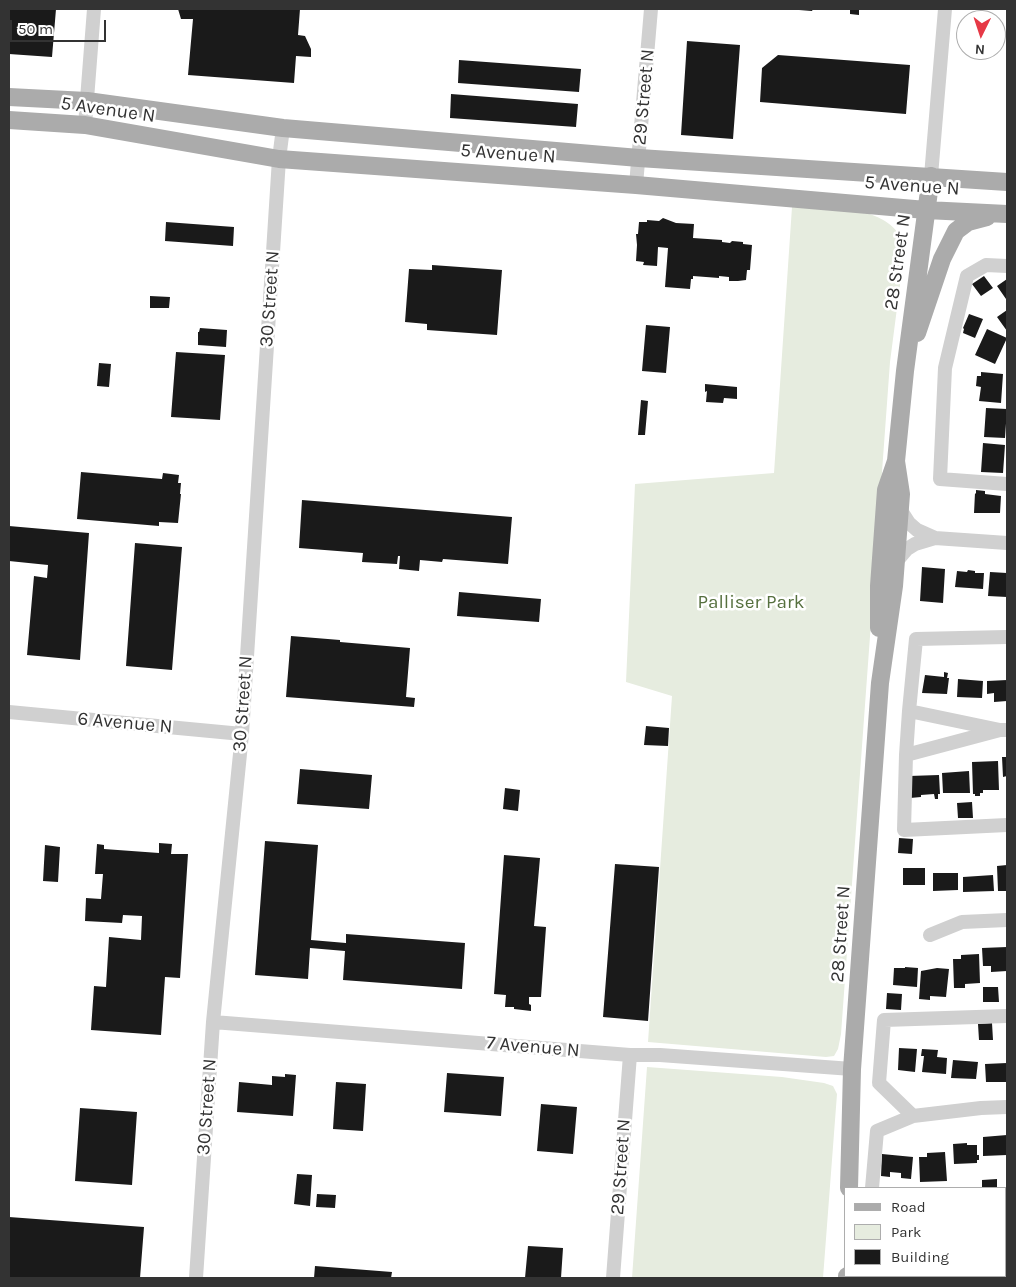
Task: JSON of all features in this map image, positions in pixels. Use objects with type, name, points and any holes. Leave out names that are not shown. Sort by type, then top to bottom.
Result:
[{"type":"main road","name":"5 Avenue N","points":[[9,97],[87,101],[283,128],[639,158],[1007,182]]},
{"type":"main road","name":"5 Avenue N","points":[[9,120],[85,125],[278,159],[636,185],[926,210],[1005,214]]},
{"type":"main road","name":"28 Street N","points":[[850,1187],[852,1070],[880,683],[894,586],[901,494],[896,461],[904,371],[931,176]]},
{"type":"main road","points":[[904,371],[942,259],[956,231],[968,222],[978,218],[1005,214]]},
{"type":"main road","name":"28 Street N","points":[[880,683],[878,586],[886,490],[896,461]]},
{"type":"street","points":[[85,125],[94,9]]},
{"type":"street","name":"29 Street N","points":[[636,185],[651,9]]},
{"type":"street","name":"28 Street N","points":[[931,176],[945,9]]},
{"type":"street","name":"30 Street N","points":[[196,1278],[213,1022],[242,734],[278,159],[283,128]]},
{"type":"street","points":[[1007,266],[986,265],[967,276],[945,368],[940,479],[1007,484]]},
{"type":"street","points":[[900,509],[909,523],[917,530],[935,538]]},
{"type":"street","points":[[896,562],[907,548],[935,538],[1007,543]]},
{"type":"street","points":[[1007,637],[916,639],[906,755],[904,830],[1007,825]]},
{"type":"street","name":"6 Avenue N","points":[[9,712],[242,734]]},
{"type":"street","points":[[909,712],[1004,730]]},
{"type":"street","points":[[906,755],[1004,730]]},
{"type":"street","points":[[930,935],[962,922],[1007,920]]},
{"type":"street","points":[[913,1116],[879,1083],[884,1020],[1007,1016]]},
{"type":"street","name":"7 Avenue N","points":[[213,1022],[630,1055],[660,1055],[852,1070]]},
{"type":"street","name":"29 Street N","points":[[613,1278],[630,1055]]},
{"type":"street","points":[[872,1187],[877,1131],[913,1116],[1007,1107]]},
{"type":"green space","name":"Palliser Park","points":[[792,207],[867,213],[875,216],[888,223],[897,232],[903,245],[904,254],[890,362],[841,1034],[838,1049],[834,1056],[826,1057],[648,1042],[672,696],[626,682],[635,484],[774,473]]},
{"type":"green space","points":[[647,1067],[782,1077],[833,1086],[837,1094],[823,1278],[632,1278]]},
{"type":"building","points":[[9,9],[56,9],[52,57],[9,54]]},
{"type":"building","points":[[178,9],[300,9],[298,35],[305,36],[311,49],[311,57],[296,56],[294,83],[188,75],[193,19],[181,19]]},
{"type":"building","points":[[799,9],[813,9],[812,11]]},
{"type":"building","points":[[850,9],[859,9],[859,15],[850,14]]},
{"type":"building","points":[[687,41],[740,45],[733,139],[681,135]]},
{"type":"building","points":[[778,55],[910,65],[906,114],[760,102],[762,68]]},
{"type":"building","points":[[459,60],[581,69],[579,92],[458,83]]},
{"type":"building","points":[[451,94],[578,104],[576,127],[450,118]]},
{"type":"building","points":[[663,218],[676,223],[694,224],[693,238],[722,240],[722,242],[730,243],[732,241],[743,242],[743,244],[752,245],[750,270],[747,270],[746,280],[729,281],[729,277],[693,276],[690,289],[665,287],[668,248],[658,247],[657,266],[643,265],[644,262],[636,261],[636,234],[638,234],[639,222],[647,222],[647,220],[659,221]]},
{"type":"building","points":[[166,222],[234,227],[233,246],[165,241]]},
{"type":"building","points":[[432,265],[502,270],[497,335],[427,330],[427,324],[405,322],[409,269],[432,270]]},
{"type":"building","points":[[984,276],[993,288],[981,296],[972,284]]},
{"type":"building","points":[[1007,279],[1007,298],[1006,299],[997,286]]},
{"type":"building","points":[[150,296],[170,297],[169,308],[150,308]]},
{"type":"building","points":[[1007,310],[1007,331],[997,317]]},
{"type":"building","points":[[969,314],[983,319],[975,338],[963,333],[963,328]]},
{"type":"building","points":[[646,325],[670,327],[666,373],[642,371]]},
{"type":"building","points":[[200,328],[227,330],[226,347],[198,345],[198,332]]},
{"type":"building","points":[[987,329],[1007,338],[995,364],[975,355]]},
{"type":"building","points":[[176,352],[225,355],[220,420],[171,417]]},
{"type":"building","points":[[99,363],[111,364],[109,387],[97,386]]},
{"type":"building","points":[[981,372],[1003,374],[1001,403],[979,401],[981,387],[976,386],[977,376],[981,376]]},
{"type":"building","points":[[705,384],[737,387],[737,399],[724,398],[723,403],[706,402],[707,391],[705,392]]},
{"type":"building","points":[[641,400],[648,401],[645,435],[638,435]]},
{"type":"building","points":[[986,408],[1007,409],[1005,438],[984,437]]},
{"type":"building","points":[[983,443],[1005,445],[1003,473],[981,472]]},
{"type":"building","points":[[81,472],[162,479],[163,473],[179,475],[178,483],[181,483],[181,494],[178,523],[159,522],[159,526],[77,519]]},
{"type":"building","points":[[976,490],[985,491],[985,494],[1001,496],[1000,513],[974,513]]},
{"type":"building","points":[[302,500],[512,517],[508,564],[443,559],[442,562],[420,560],[419,571],[399,569],[400,556],[398,556],[397,564],[362,562],[363,553],[299,548]]},
{"type":"building","points":[[9,526],[89,533],[80,660],[27,655],[34,576],[47,578],[48,565],[9,561]]},
{"type":"building","points":[[135,543],[182,547],[172,670],[126,666]]},
{"type":"building","points":[[922,567],[945,569],[943,603],[920,601]]},
{"type":"building","points":[[968,570],[975,571],[975,573],[984,573],[983,589],[955,587],[957,571],[967,572]]},
{"type":"building","points":[[990,572],[1007,573],[1007,597],[988,596]]},
{"type":"building","points":[[459,592],[541,599],[539,622],[457,616]]},
{"type":"building","points":[[291,636],[410,648],[406,697],[415,698],[414,707],[286,697]]},
{"type":"building","points":[[944,672],[948,673],[947,678],[949,678],[947,694],[922,693],[925,675],[944,677]]},
{"type":"building","points":[[958,679],[983,681],[982,698],[957,697]]},
{"type":"building","points":[[1007,680],[1007,701],[994,702],[994,693],[987,694],[987,681]]},
{"type":"building","points":[[646,726],[669,728],[668,746],[644,745]]},
{"type":"building","points":[[1002,757],[1007,757],[1007,776],[1003,777]]},
{"type":"building","points":[[998,761],[999,790],[983,790],[980,796],[975,796],[973,794],[972,762]]},
{"type":"building","points":[[300,769],[372,775],[369,809],[297,804]]},
{"type":"building","points":[[969,771],[970,793],[943,793],[942,773]]},
{"type":"building","points":[[939,775],[940,794],[938,794],[938,799],[935,799],[934,794],[910,798],[909,776]]},
{"type":"building","points":[[505,788],[520,790],[518,811],[503,809]]},
{"type":"building","points":[[972,802],[973,818],[958,818],[957,803]]},
{"type":"building","points":[[899,838],[913,839],[912,854],[898,853]]},
{"type":"building","points":[[265,841],[318,845],[311,940],[346,943],[346,934],[465,943],[462,989],[343,980],[345,951],[310,948],[308,979],[255,975]]},
{"type":"building","points":[[159,843],[172,844],[171,854],[188,854],[180,978],[165,977],[161,1035],[91,1030],[94,986],[106,987],[109,937],[141,940],[142,916],[123,915],[122,923],[85,921],[86,898],[101,899],[103,874],[95,874],[97,844],[104,845],[104,849],[159,853]]},
{"type":"building","points":[[45,845],[60,847],[58,882],[43,881]]},
{"type":"building","points":[[504,855],[540,858],[534,926],[546,927],[541,997],[529,997],[531,1011],[505,1007],[506,995],[494,994]]},
{"type":"building","points":[[615,864],[659,867],[648,1021],[603,1017]]},
{"type":"building","points":[[1007,865],[1007,891],[998,891],[997,866]]},
{"type":"building","points":[[903,868],[925,868],[925,885],[903,885]]},
{"type":"building","points":[[933,873],[958,873],[958,890],[933,891]]},
{"type":"building","points":[[993,875],[994,891],[963,892],[963,877]]},
{"type":"building","points":[[1007,947],[1007,971],[991,972],[991,966],[983,966],[982,948]]},
{"type":"building","points":[[979,954],[980,983],[965,984],[965,988],[954,988],[953,959],[961,959],[961,955]]},
{"type":"building","points":[[894,968],[918,968],[917,987],[893,985]]},
{"type":"building","points":[[937,968],[949,969],[946,997],[930,996],[930,1000],[919,999],[921,971]]},
{"type":"building","points":[[983,987],[998,987],[999,1002],[983,1002]]},
{"type":"building","points":[[887,993],[902,994],[901,1010],[886,1009]]},
{"type":"building","points":[[992,1023],[993,1040],[979,1040],[978,1024]]},
{"type":"building","points":[[899,1048],[917,1049],[915,1072],[898,1070]]},
{"type":"building","points":[[922,1049],[938,1050],[937,1057],[947,1058],[946,1074],[922,1072],[924,1056],[921,1056]]},
{"type":"building","points":[[953,1060],[978,1062],[976,1079],[951,1078]]},
{"type":"building","points":[[1007,1063],[1007,1082],[986,1082],[985,1064]]},
{"type":"building","points":[[447,1073],[504,1077],[501,1116],[444,1112]]},
{"type":"building","points":[[285,1074],[296,1075],[293,1116],[237,1112],[239,1082],[272,1085],[272,1076],[285,1077]]},
{"type":"building","points":[[336,1082],[366,1084],[363,1131],[333,1129]]},
{"type":"building","points":[[541,1104],[577,1107],[573,1154],[537,1151]]},
{"type":"building","points":[[80,1108],[137,1112],[132,1185],[75,1181]]},
{"type":"building","points":[[1007,1135],[1007,1155],[983,1156],[983,1137]]},
{"type":"building","points":[[967,1143],[967,1145],[977,1145],[979,1160],[977,1160],[977,1163],[954,1164],[953,1144]]},
{"type":"building","points":[[945,1152],[947,1181],[920,1182],[919,1157],[927,1157],[927,1153]]},
{"type":"building","points":[[882,1154],[913,1157],[911,1179],[901,1178],[901,1173],[890,1172],[890,1177],[881,1176]]},
{"type":"building","points":[[297,1174],[312,1175],[310,1206],[294,1204]]},
{"type":"building","points":[[997,1179],[997,1187],[982,1187],[982,1180]]},
{"type":"building","points":[[317,1194],[336,1195],[335,1208],[316,1207]]},
{"type":"building","points":[[9,1217],[144,1227],[140,1278],[9,1278]]},
{"type":"building","points":[[528,1246],[563,1248],[561,1278],[525,1278]]},
{"type":"building","points":[[1006,1252],[1007,1252],[1006,1270]]},
{"type":"building","points":[[315,1266],[392,1272],[391,1278],[314,1278]]}]
